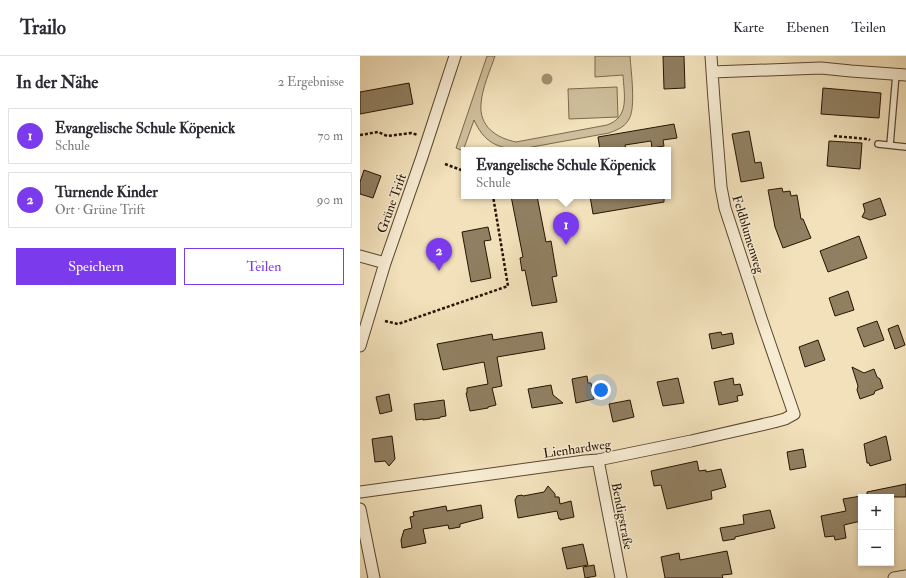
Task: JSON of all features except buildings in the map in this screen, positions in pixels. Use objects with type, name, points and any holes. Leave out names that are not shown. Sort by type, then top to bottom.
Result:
[{"type":"street","name":"Grüne Trift","points":[[360,346],[384,263],[455,56]]},
{"type":"street","name":"Feldblumenweg","points":[[711,56],[721,186],[725,208],[794,414]]},
{"type":"street","points":[[712,72],[821,68],[901,75]]},
{"type":"street","points":[[360,256],[384,263]]},
{"type":"street","name":"Lienhardweg","points":[[360,492],[598,460],[767,424],[785,419],[794,414]]},
{"type":"street","name":"Bendigstraße","points":[[598,460],[621,578]]},
{"type":"street","points":[[360,509],[374,578]]},
{"type":"street","points":[[894,578],[906,576]]},
{"type":"lane","points":[[890,145],[901,75]]},
{"type":"lane","points":[[878,144],[906,147]]},
{"type":"path","points":[[360,135],[378,132],[387,136],[411,134],[428,138]]},
{"type":"path","points":[[834,136],[868,139],[878,144]]},
{"type":"path","points":[[445,164],[461,170]]},
{"type":"path","points":[[385,321],[398,324],[508,286],[494,199]]},
{"type":"shaded area","points":[[487,56],[495,56],[483,92],[481,112],[483,119],[490,130],[502,137],[516,142],[607,125],[614,121],[619,117],[624,104],[623,75],[595,77],[595,56],[630,56],[633,98],[631,114],[627,122],[618,129],[609,133],[532,147],[502,147],[487,139],[482,134],[474,120],[464,147],[461,147],[461,150],[456,148]]},
{"type":"shaded area","points":[[617,87],[618,117],[569,119],[568,89]]},
{"type":"place","name":"Evangelische Schule Köpenick","points":[[566,245]]},
{"type":"place","name":"Turnende Kinder","points":[[439,271]]}]
